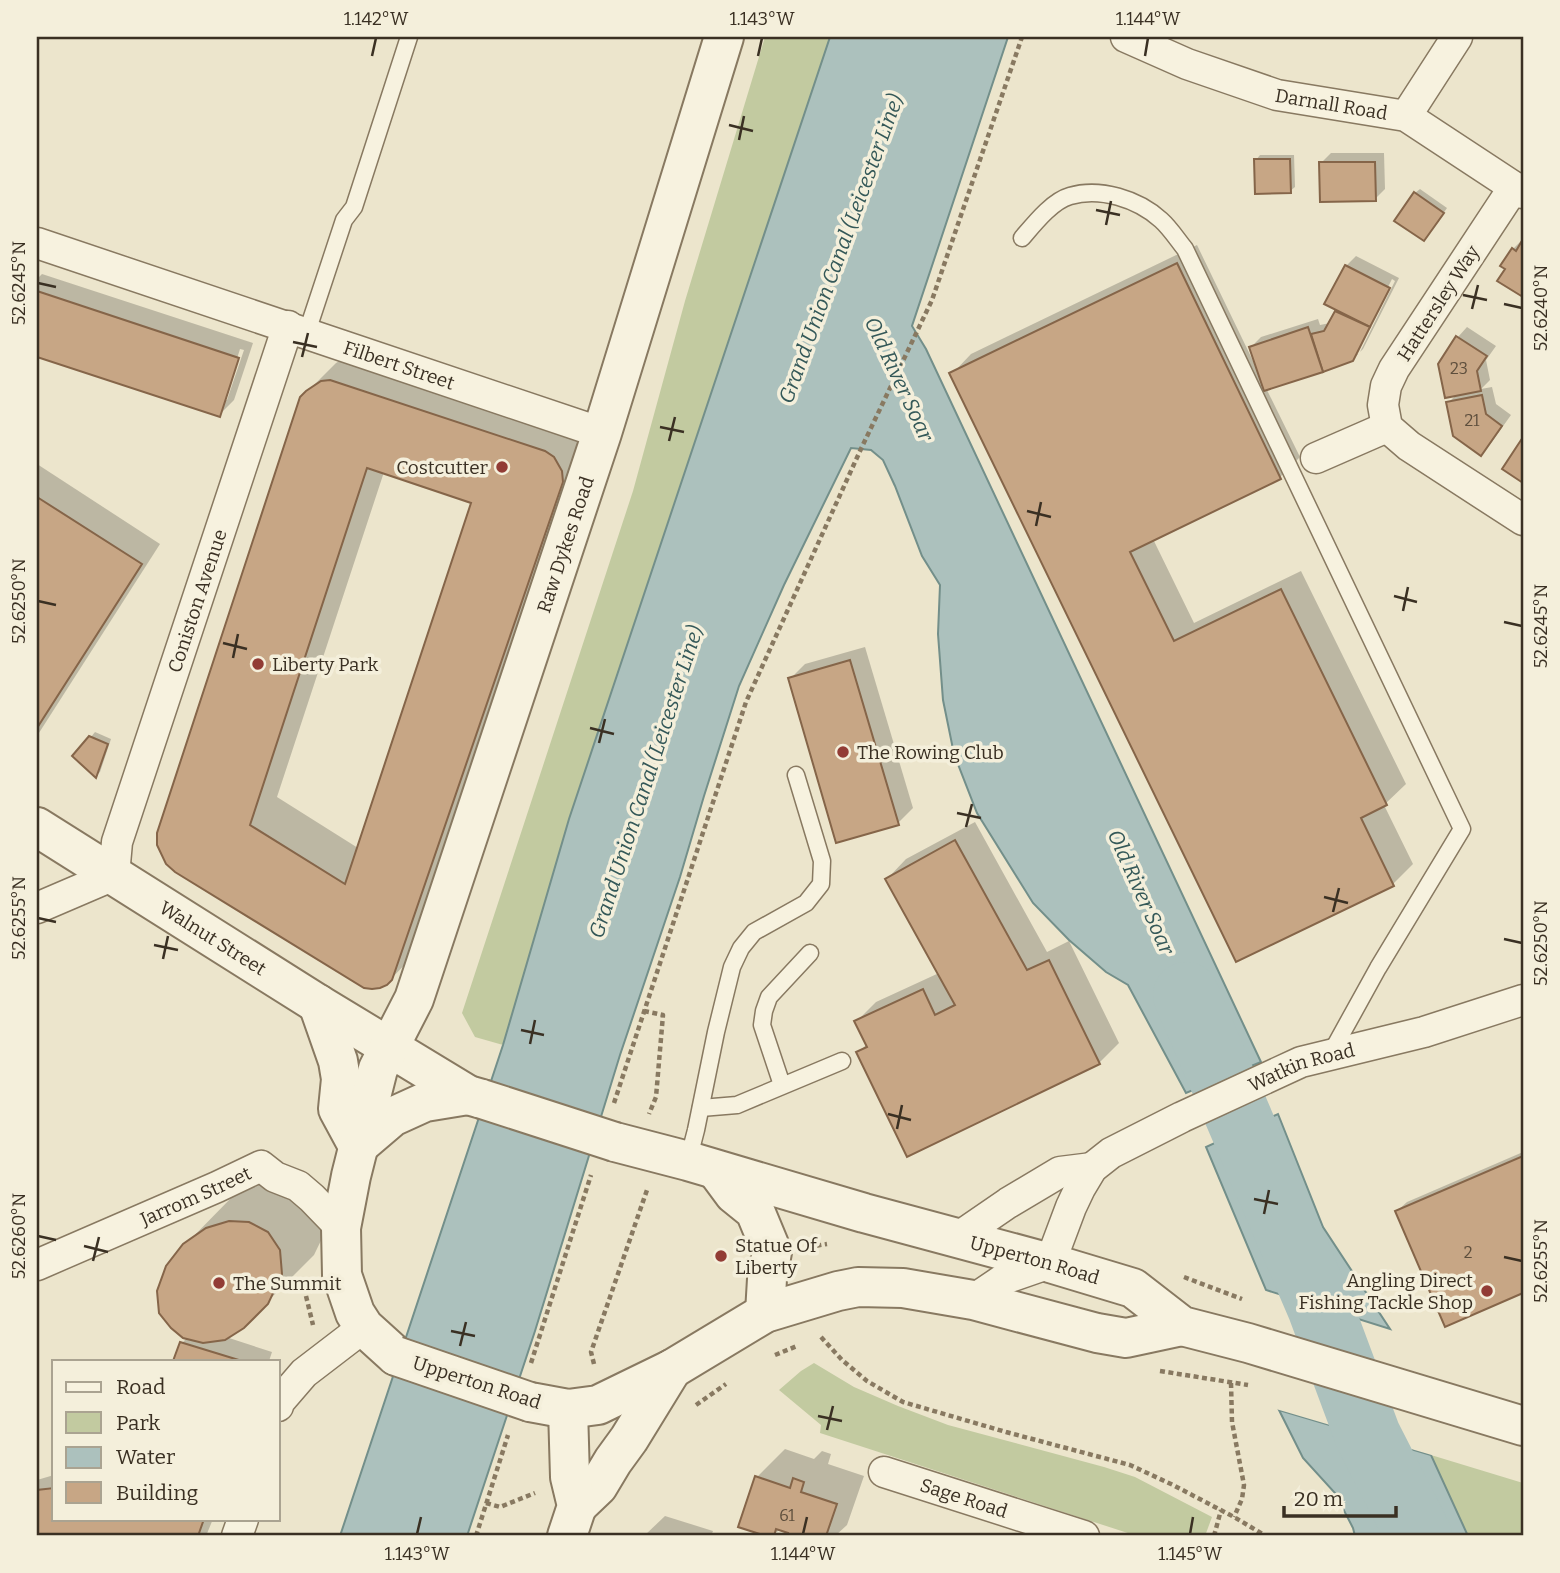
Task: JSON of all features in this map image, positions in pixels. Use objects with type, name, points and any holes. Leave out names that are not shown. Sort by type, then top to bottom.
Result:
[{"type":"street","name":"Raw Dykes Road","points":[[389,1047],[414,999],[421,979],[602,433],[724,37]]},
{"type":"street","name":"Darnall Road","points":[[1126,37],[1187,64],[1277,94],[1406,116],[1519,190]]},
{"type":"street","points":[[1406,116],[1457,37]]},
{"type":"street","name":"Hattersley Way","points":[[1387,427],[1382,405],[1386,386],[1394,369],[1519,190]]},
{"type":"street","name":"Filbert Street","points":[[37,243],[602,433]]},
{"type":"street","name":"Coniston Avenue","points":[[114,875],[117,842],[297,329]]},
{"type":"street","points":[[1316,457],[1387,427],[1409,446],[1523,520]]},
{"type":"street","name":"Walnut Street","points":[[37,827],[389,1047]]},
{"type":"street","points":[[37,908],[114,875]]},
{"type":"street","name":"Watkin Road","points":[[1051,1263],[1071,1207],[1092,1168],[1111,1153],[1301,1062],[1423,1032],[1523,1000]]},
{"type":"street","points":[[318,1004],[338,1061],[341,1079],[338,1109],[358,1146]]},
{"type":"street","name":"Upperton Road","points":[[1182,1326],[1125,1338],[973,1300],[902,1288],[858,1287],[765,1313],[672,1369],[583,1407],[524,1398],[396,1356],[364,1327],[352,1306],[342,1275],[341,1228],[378,1069],[389,1047],[475,1097],[604,1156],[688,1161],[853,1210],[1051,1263],[1133,1288],[1182,1326],[1248,1343],[1523,1426]]},
{"type":"street","name":"Upperton Road","points":[[358,1146],[392,1117],[425,1102],[475,1097]]},
{"type":"street","points":[[688,1161],[755,1211],[772,1252],[765,1313]]},
{"type":"street","name":"Jarrom Street","points":[[37,1265],[261,1166],[275,1177],[298,1186],[341,1228]]},
{"type":"street","name":"Watkin Road","points":[[957,1238],[1060,1172],[1092,1168]]},
{"type":"street","points":[[973,1300],[1004,1279],[1051,1263]]},
{"type":"street","points":[[280,1401],[304,1373],[364,1327]]},
{"type":"street","points":[[563,1511],[598,1486],[672,1369]]},
{"type":"street","points":[[563,1511],[583,1407]]},
{"type":"street","name":"Sage Road","points":[[884,1472],[1084,1536]]},
{"type":"lane","points":[[297,329],[344,220],[354,207],[409,37]]},
{"type":"lane","points":[[1022,238],[1043,213],[1069,196],[1099,192],[1132,202],[1160,219],[1185,249],[1462,829],[1378,968],[1332,1054]]},
{"type":"lane","points":[[688,1161],[732,967],[741,948],[754,932],[806,903],[821,884],[822,861],[796,775]]},
{"type":"lane","points":[[782,1085],[762,1026],[764,1011],[769,997],[810,953]]},
{"type":"lane","points":[[701,1108],[737,1105],[842,1060]]},
{"type":"path","points":[[614,1104],[746,702],[932,300],[1023,37]]},
{"type":"path","points":[[644,1011],[663,1015],[656,1097]]},
{"type":"path","points":[[476,1536],[604,1156]]},
{"type":"path","points":[[583,1407],[598,1377],[591,1352],[688,1161]]},
{"type":"path","points":[[821,1337],[842,1360],[867,1381],[903,1402],[1130,1465],[1221,1510],[1266,1536]]},
{"type":"path","points":[[692,1408],[727,1384]]},
{"type":"path","points":[[1231,1384],[1232,1422],[1244,1485],[1242,1499],[1234,1517]]},
{"type":"path","points":[[486,1503],[500,1507],[563,1511]]},
{"type":"path","points":[[1214,1536],[1221,1510]]},
{"type":"green space","points":[[765,37],[830,37],[569,819],[503,1045],[475,1037],[462,1013],[633,491],[685,301]]},
{"type":"green space","points":[[814,1363],[854,1387],[948,1425],[1135,1477],[1212,1517],[1205,1536],[1137,1536],[820,1433],[821,1425],[779,1390]]},
{"type":"green space","points":[[1431,1455],[1523,1483],[1523,1536],[1468,1536]]},
{"type":"water","name":"Grand Union Canal (Leicester Line)","points":[[830,37],[1008,37],[912,326],[926,349],[1261,1062],[1186,1093],[1128,985],[1106,972],[1069,940],[1033,903],[977,813],[954,754],[943,700],[938,634],[940,585],[922,556],[883,460],[871,450],[851,448],[784,585],[739,686],[680,877],[620,1055],[535,1331],[467,1536],[340,1536],[503,1045],[569,819]]},
{"type":"water","points":[[1278,1114],[1323,1227],[1390,1329],[1266,1290],[1206,1147]]},
{"type":"water","points":[[1279,1410],[1431,1455],[1468,1536],[1355,1536],[1335,1493],[1303,1458]]},
{"type":"pier","points":[[1280,1406],[1432,1452],[1435,1456],[1276,1409]]},
{"type":"building","points":[[1254,159],[1290,159],[1291,193],[1255,194]]},
{"type":"building","points":[[1319,162],[1375,162],[1376,201],[1320,202]]},
{"type":"building","points":[[1414,192],[1444,213],[1424,241],[1394,221]]},
{"type":"building","points":[[1523,239],[1523,297],[1497,281],[1505,269],[1500,266],[1512,248],[1516,251]]},
{"type":"building","points":[[1177,263],[1281,479],[1130,552],[1174,641],[1281,589],[1387,805],[1361,818],[1394,886],[1236,962],[949,373]]},
{"type":"building","points":[[1345,265],[1390,288],[1370,327],[1324,304]]},
{"type":"building","points":[[37,291],[239,358],[220,417],[37,357]]},
{"type":"building","points":[[1335,311],[1370,327],[1353,361],[1323,372],[1311,334],[1324,331]]},
{"type":"building","points":[[1308,327],[1323,372],[1264,391],[1249,347]]},
{"type":"building","points":[[1456,336],[1487,356],[1477,371],[1481,391],[1445,398],[1438,364]]},
{"type":"building","name":"Liberty Park","points":[[330,380],[545,451],[554,457],[562,471],[563,482],[392,980],[387,985],[372,989],[364,988],[175,872],[166,864],[157,845],[157,833],[300,397],[321,381]],"holes":[[[367,468],[471,503],[345,884],[250,825]]]},
{"type":"building","points":[[1482,395],[1486,414],[1502,426],[1481,456],[1453,436],[1446,402]]},
{"type":"building","points":[[1523,437],[1523,483],[1502,469]]},
{"type":"building","points":[[37,497],[142,564],[37,728]]},
{"type":"building","name":"The Rowing Club","points":[[850,660],[899,825],[836,843],[788,678]]},
{"type":"building","points":[[89,736],[108,744],[96,778],[72,756]]},
{"type":"building","points":[[955,840],[1027,970],[1049,960],[1100,1064],[907,1157],[856,1052],[867,1047],[854,1021],[923,989],[935,1015],[955,1005],[885,879]]},
{"type":"building","points":[[1523,1156],[1523,1293],[1445,1327],[1395,1211]]},
{"type":"building","name":"The Summit","points":[[229,1221],[249,1222],[268,1232],[280,1250],[282,1274],[268,1304],[244,1328],[225,1340],[203,1343],[183,1338],[159,1313],[157,1291],[166,1266],[183,1244],[206,1228]]},
{"type":"building","points":[[180,1342],[239,1360],[173,1360]]},
{"type":"building","points":[[755,1476],[790,1488],[793,1478],[804,1482],[801,1492],[837,1504],[826,1536],[787,1536],[788,1533],[776,1529],[774,1536],[766,1536],[738,1527]]},
{"type":"building","points":[[52,1488],[52,1520],[204,1520],[198,1536],[37,1536],[37,1490]]},
{"type":"waterway","name":"Old River Soar","points":[[1186,995],[1320,1307],[1368,1436],[1419,1536]]},
{"type":"place","name":"Costcutter","points":[[502,467]]},
{"type":"place","name":"Liberty Park","points":[[258,664]]},
{"type":"place","name":"The Rowing Club","points":[[843,752]]},
{"type":"place","name":"Statue Of Liberty","points":[[721,1256]]},
{"type":"place","name":"The Summit","points":[[219,1283]]},
{"type":"place","name":"Angling Direct Fishing Tackle Shop","points":[[1487,1291]]}]
